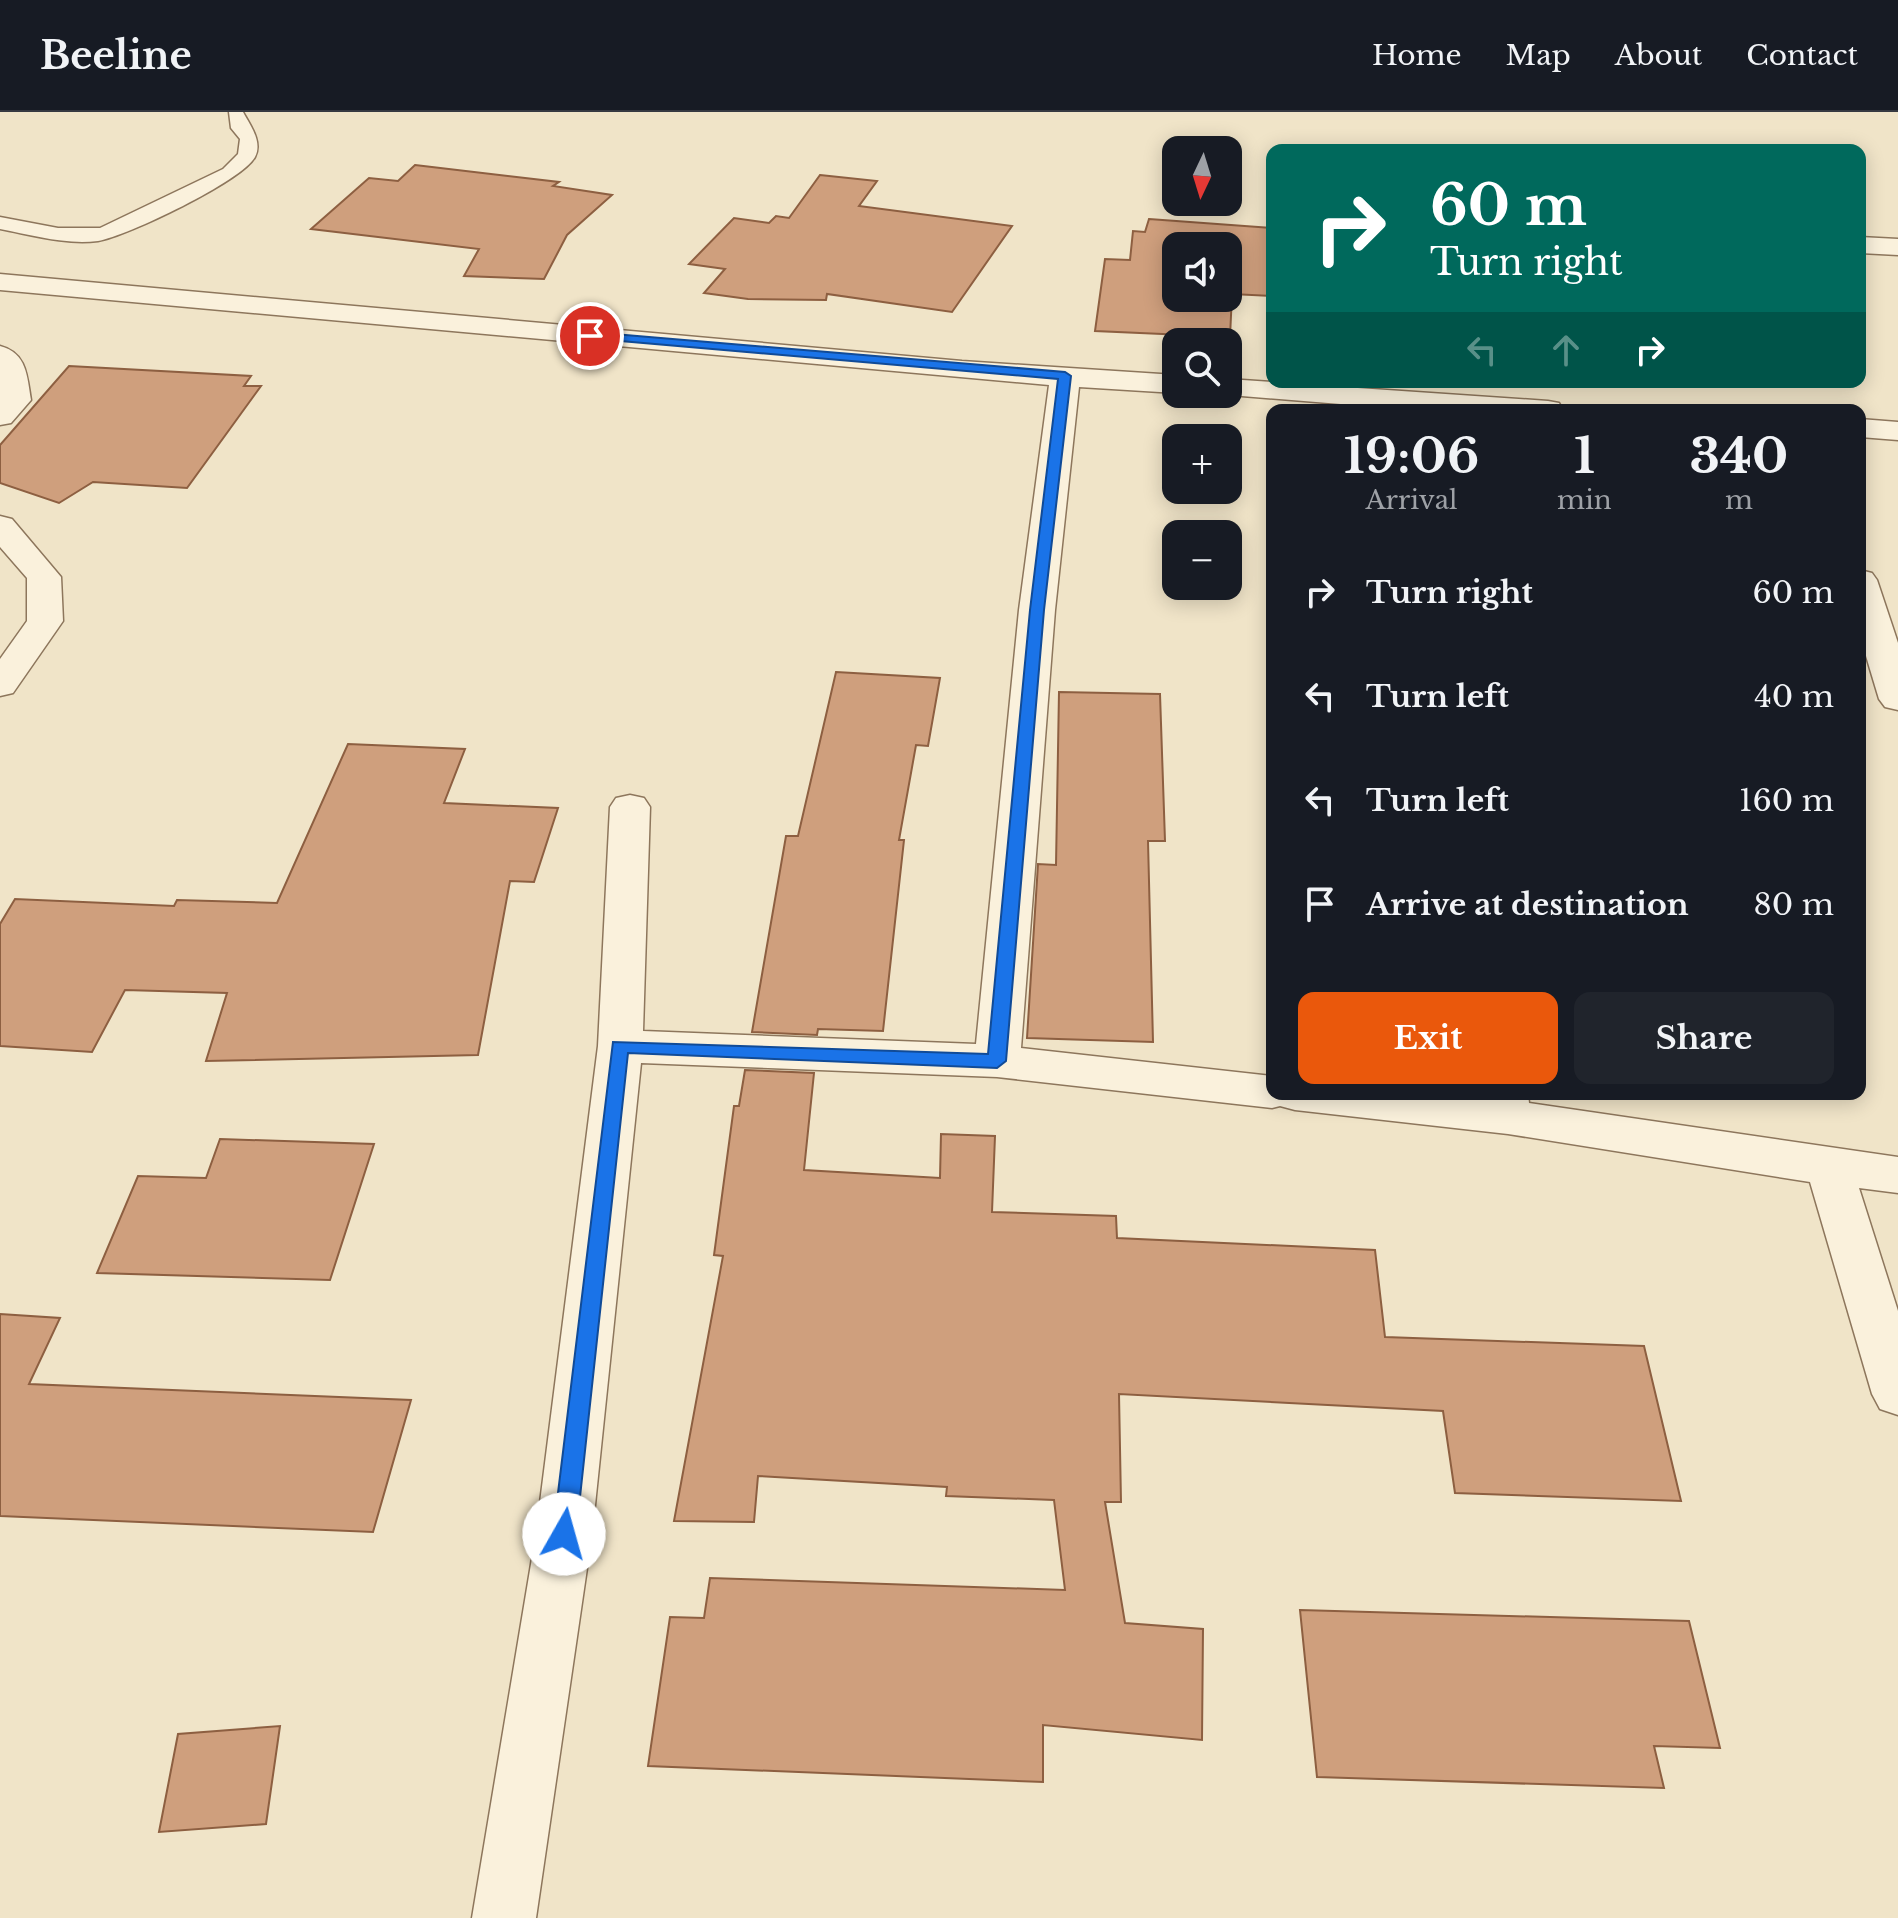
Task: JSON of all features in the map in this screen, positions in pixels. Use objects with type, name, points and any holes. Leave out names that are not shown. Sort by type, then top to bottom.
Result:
[{"type":"street","points":[[1866,245],[1898,247]]},
{"type":"street","points":[[0,282],[915,365],[1162,383]]},
{"type":"street","points":[[0,355],[9,362],[16,400],[0,416]]},
{"type":"street","points":[[997,1061],[1037,610],[1065,376]]},
{"type":"street","points":[[1242,389],[1398,404]]},
{"type":"street","points":[[1866,428],[1898,431]]},
{"type":"street","points":[[0,526],[44,577],[45,621],[0,685]]},
{"type":"street","points":[[1866,599],[1898,699]]},
{"type":"street","points":[[504,1918],[564,1534],[620,1046],[630,807]]},
{"type":"street","points":[[620,1046],[997,1061],[1266,1091]]},
{"type":"street","points":[[1400,1100],[1506,1106],[1829,1167],[1898,1175]]},
{"type":"street","points":[[1829,1167],[1898,1394]]},
{"type":"lane","points":[[0,223],[70,237],[99,236],[115,231],[230,173],[247,155],[249,139],[240,128],[236,115]]},
{"type":"building","points":[[415,165],[559,182],[553,186],[612,195],[567,235],[544,279],[464,276],[479,249],[311,229],[369,178],[398,181]]},
{"type":"building","points":[[820,175],[877,181],[859,206],[1012,226],[952,312],[827,294],[826,300],[748,299],[704,293],[725,269],[689,264],[734,218],[769,223],[776,216],[789,218]]},
{"type":"building","points":[[1149,219],[1266,228],[1266,296],[1242,294],[1242,232],[1162,232],[1162,312],[1231,312],[1230,328],[1162,328],[1162,334],[1095,331],[1105,259],[1130,260],[1133,231],[1145,232]]},
{"type":"building","points":[[69,366],[251,376],[244,386],[261,386],[187,488],[93,482],[59,503],[0,483],[0,445]]},
{"type":"building","points":[[836,672],[940,678],[928,746],[916,745],[899,840],[904,840],[883,1031],[818,1029],[817,1035],[752,1032],[786,836],[798,836]]},
{"type":"building","points":[[1059,692],[1160,694],[1165,841],[1148,841],[1153,1042],[1027,1038],[1038,864],[1056,865]]},
{"type":"building","points":[[348,744],[465,749],[444,803],[558,808],[534,882],[510,881],[478,1055],[206,1061],[227,993],[125,990],[92,1052],[0,1046],[0,924],[15,899],[174,906],[177,900],[277,903]]},
{"type":"building","points":[[745,1070],[814,1073],[804,1170],[940,1178],[941,1134],[995,1136],[992,1212],[1116,1216],[1117,1238],[1375,1250],[1385,1337],[1644,1346],[1681,1501],[1455,1493],[1443,1411],[1119,1394],[1121,1502],[1105,1502],[1125,1623],[1203,1629],[1202,1740],[1043,1725],[1043,1782],[648,1766],[670,1617],[704,1618],[710,1578],[1065,1590],[1054,1500],[946,1496],[947,1487],[758,1476],[754,1522],[674,1521],[723,1256],[714,1255],[734,1106],[739,1106]]},
{"type":"building","points":[[220,1139],[374,1144],[330,1280],[97,1273],[138,1176],[206,1178]]},
{"type":"building","points":[[0,1314],[60,1318],[29,1384],[411,1400],[373,1532],[0,1516]]},
{"type":"building","points":[[1300,1610],[1689,1621],[1720,1748],[1654,1746],[1664,1788],[1317,1777]]},
{"type":"building","points":[[280,1726],[266,1824],[159,1832],[178,1734]]},
{"type":"route","points":[[564,1534],[620,1046],[997,1061],[1037,610],[1065,376],[962,370],[590,336]]}]
